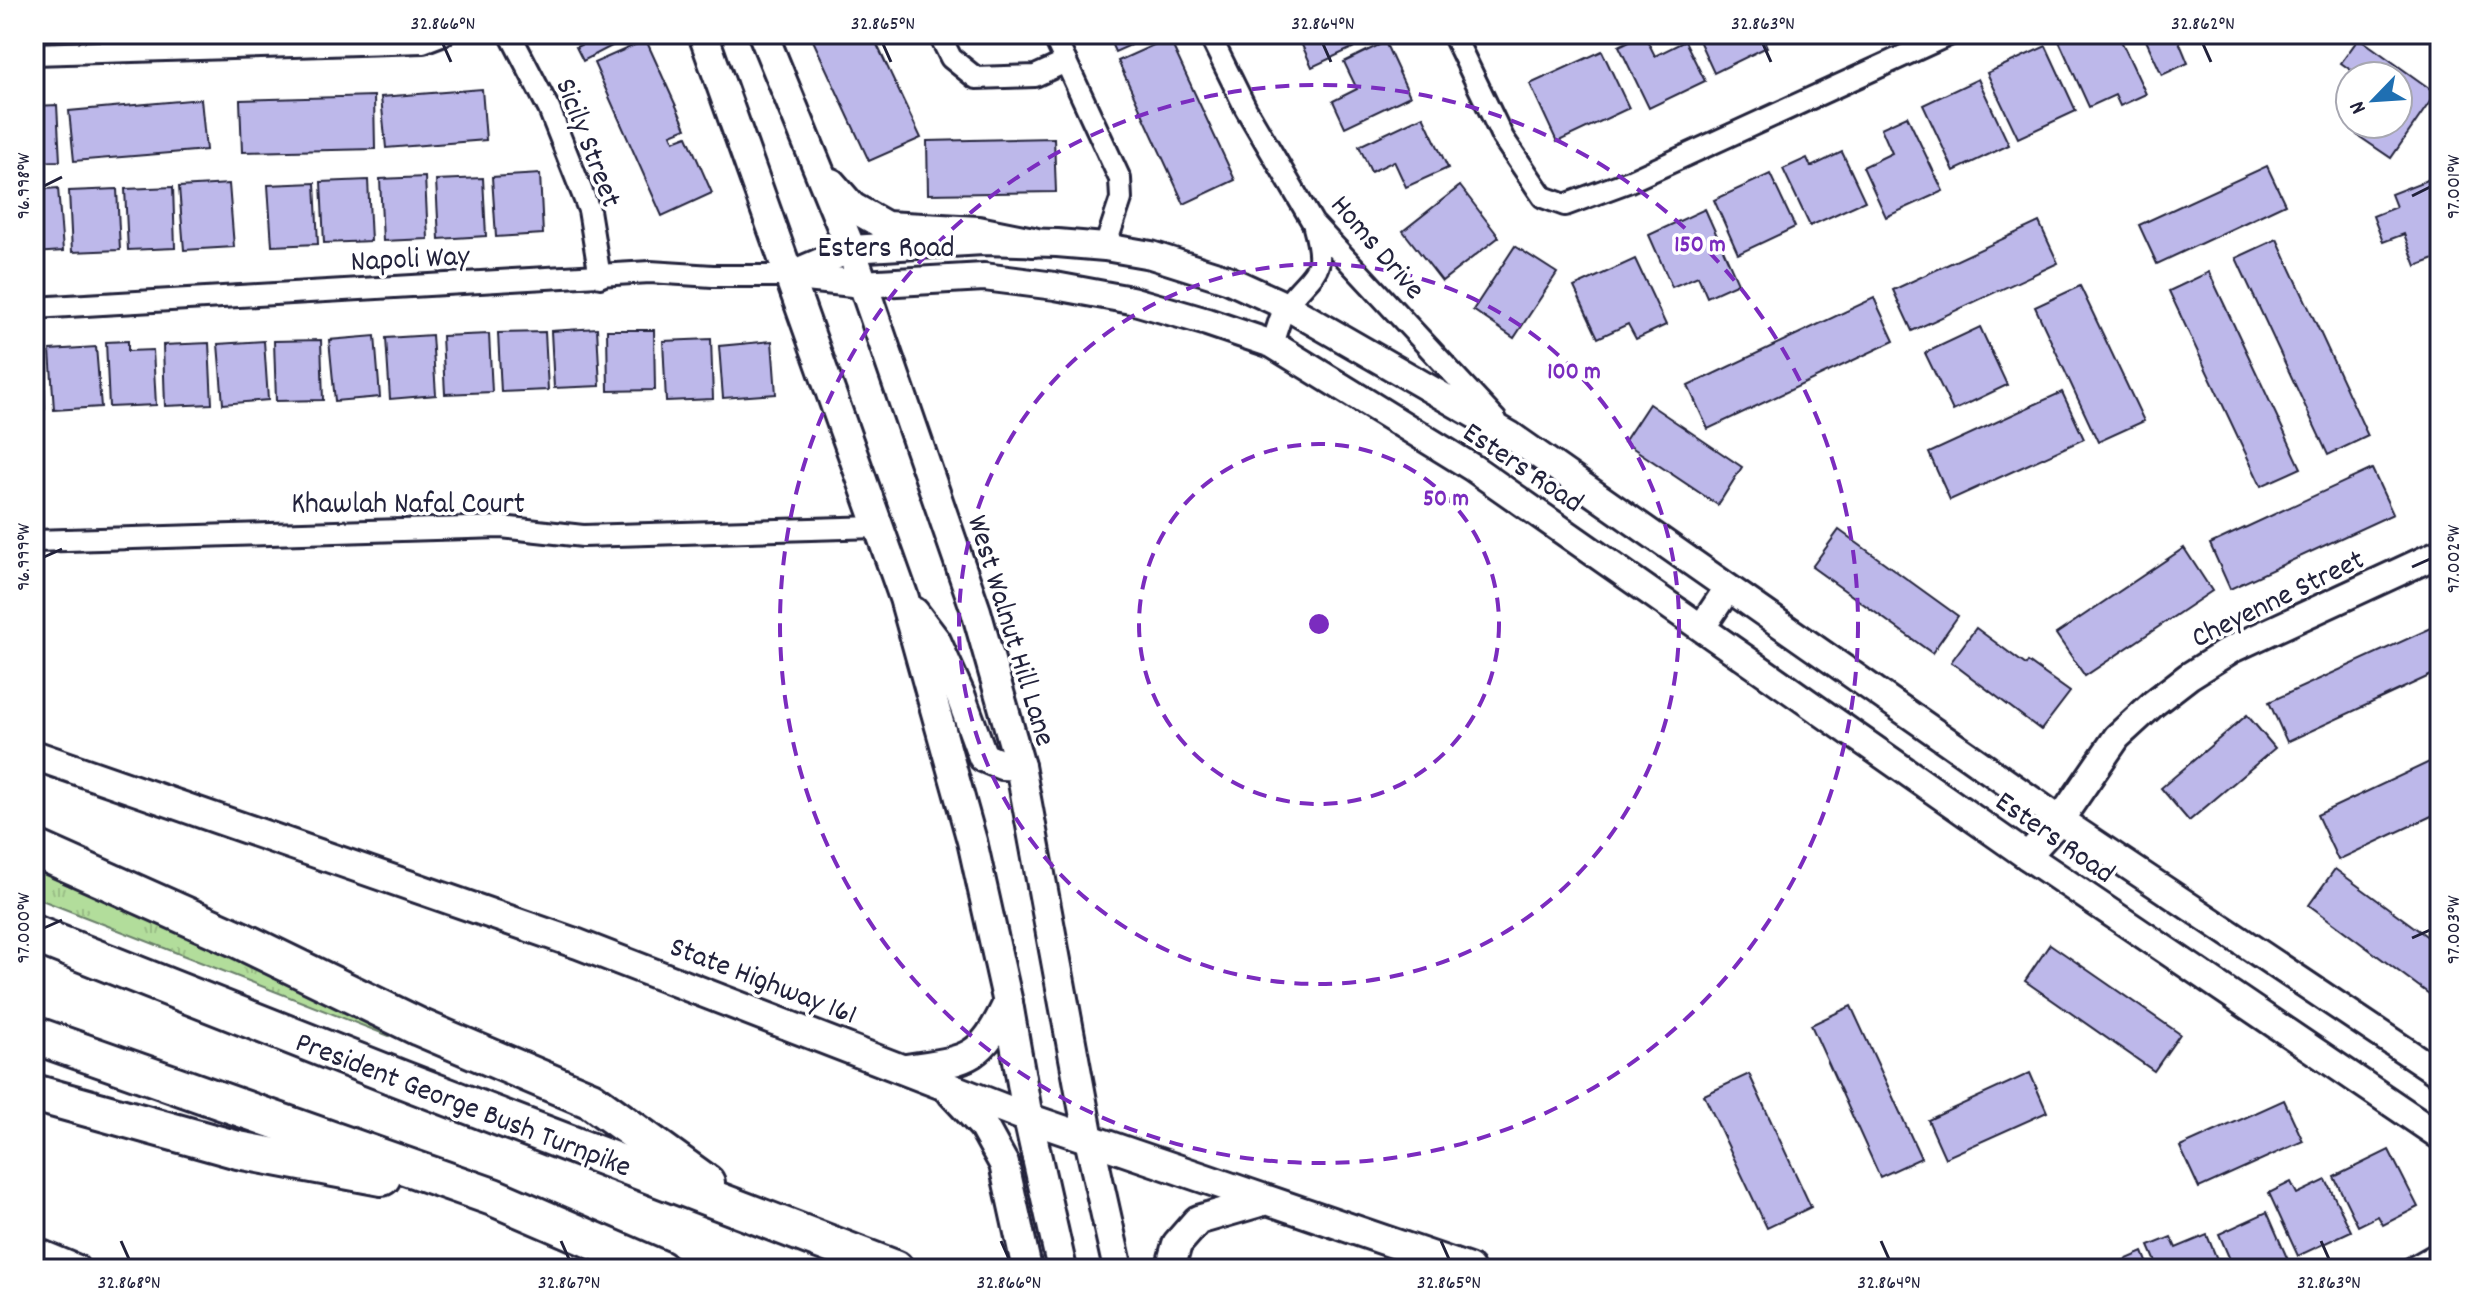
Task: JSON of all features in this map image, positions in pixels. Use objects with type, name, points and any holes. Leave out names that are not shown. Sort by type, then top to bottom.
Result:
[{"type":"highway","points":[[34,848],[238,939],[419,1027],[591,1100],[746,1212]]},
{"type":"highway","name":"President George Bush Turnpike","points":[[34,934],[895,1269]]},
{"type":"highway","points":[[34,1035],[493,1197],[660,1269]]},
{"type":"highway","points":[[34,1093],[238,1150],[493,1197]]},
{"type":"main road","points":[[703,34],[904,598],[972,841],[1062,1269]]},
{"type":"main road","name":"West Walnut Hill Lane","points":[[763,34],[851,249],[976,611],[1020,766],[1089,1139],[1116,1262]]},
{"type":"main road","points":[[819,170],[852,207],[886,226],[978,231],[1033,242]]},
{"type":"main road","points":[[904,598],[936,641],[983,757],[1002,765],[1020,766]]},
{"type":"main road","name":"State Highway 161","points":[[34,755],[578,944],[1028,1118],[1469,1269]]},
{"type":"main road","points":[[904,1070],[961,1061],[992,1037],[1008,1003]]},
{"type":"main road","points":[[946,1086],[983,1126],[1004,1164],[1027,1269]]},
{"type":"main road","points":[[1170,1269],[1177,1244],[1198,1220],[1263,1201]]},
{"type":"main road","points":[[34,1252],[75,1269]]},
{"type":"street","points":[[34,54],[123,43],[423,42],[444,34]]},
{"type":"street","name":"Sicily Street","points":[[510,34],[549,109],[589,210],[600,277]]},
{"type":"street","points":[[939,34],[951,58],[976,78],[1035,76],[1066,62]]},
{"type":"street","points":[[1053,34],[1120,179],[1121,199],[1105,247]]},
{"type":"street","name":"Homs Drive","points":[[1209,34],[1246,109],[1313,223],[1510,435]]},
{"type":"street","points":[[1453,34],[1503,138],[1543,197],[1565,205],[1630,181],[1951,34]]},
{"type":"street","points":[[1272,344],[1286,306],[1315,274],[1322,254],[1313,223]]},
{"type":"street","name":"Esters Road","points":[[788,276],[851,249],[983,241],[1033,242],[1105,247],[1151,255],[1227,279],[1286,306],[1510,435],[2060,820],[2440,1074]]},
{"type":"street","name":"Napoli Way","points":[[34,308],[650,272],[788,276]]},
{"type":"street","name":"Esters Road","points":[[788,276],[862,284],[984,277],[1055,286],[1131,300],[1272,344],[1473,468],[2027,856],[2440,1136]]},
{"type":"street","name":"Khawlah Nafal Court","points":[[34,541],[501,527],[583,536],[877,527]]},
{"type":"street","name":"Cheyenne Street","points":[[2027,856],[2060,820],[2117,737],[2189,676],[2232,649],[2440,553]]},
{"type":"street","points":[[1702,627],[1728,588]]},
{"type":"street","points":[[2410,1269],[2440,1252]]},
{"type":"green space","points":[[34,865],[392,1029],[389,1036],[34,897]]},
{"type":"building","points":[[581,34],[635,34],[583,61],[576,47],[585,43]]},
{"type":"building","points":[[810,34],[872,34],[921,138],[869,161]]},
{"type":"building","points":[[1107,34],[1155,34],[1115,52]]},
{"type":"building","points":[[1321,34],[1382,34],[1312,67],[1301,43]]},
{"type":"building","points":[[1644,34],[1655,56],[1685,41],[1705,81],[1649,108],[1619,46]]},
{"type":"building","points":[[1696,34],[1761,34],[1767,47],[1714,73]]},
{"type":"building","points":[[2074,34],[2118,34],[2146,94],[2120,106],[2115,95],[2089,107],[2059,41]]},
{"type":"building","points":[[2143,34],[2189,34],[2178,39],[2188,63],[2162,75]]},
{"type":"building","points":[[1169,38],[1235,180],[1184,204],[1118,61]]},
{"type":"building","points":[[2359,38],[2390,60],[2343,60]]},
{"type":"building","points":[[646,40],[686,128],[671,134],[674,141],[687,136],[712,193],[662,216],[594,63]]},
{"type":"building","points":[[1385,42],[1410,96],[1345,127],[1333,101],[1357,89],[1344,62]]},
{"type":"building","points":[[2046,46],[2076,111],[2018,138],[1987,73]]},
{"type":"building","points":[[1602,51],[1629,108],[1557,142],[1530,84]]},
{"type":"building","points":[[2414,77],[2436,93],[2414,125]]},
{"type":"building","points":[[1978,79],[2009,145],[1954,171],[1923,105]]},
{"type":"building","points":[[482,89],[486,140],[386,148],[381,97]]},
{"type":"building","points":[[374,96],[375,149],[242,152],[240,100]]},
{"type":"building","points":[[201,99],[206,150],[74,161],[69,111]]},
{"type":"building","points":[[57,105],[60,161],[34,162],[34,106]]},
{"type":"building","points":[[1423,116],[1448,168],[1406,187],[1394,161],[1371,172],[1359,146]]},
{"type":"building","points":[[1907,116],[1943,191],[1886,217],[1863,167],[1892,153],[1881,128]]},
{"type":"building","points":[[1054,138],[1056,192],[928,194],[927,141]]},
{"type":"building","points":[[2364,140],[2403,140],[2391,158]]},
{"type":"building","points":[[1842,152],[1865,201],[1810,226],[1783,169],[1807,158],[1811,167]]},
{"type":"building","points":[[2267,166],[2285,204],[2157,264],[2139,225]]},
{"type":"building","points":[[540,174],[543,234],[496,237],[492,177]]},
{"type":"building","points":[[1770,174],[1795,227],[1738,254],[1714,200]]},
{"type":"building","points":[[425,177],[428,239],[383,241],[380,179]]},
{"type":"building","points":[[483,178],[486,236],[439,239],[436,180]]},
{"type":"building","points":[[2432,178],[2440,199],[2440,257],[2416,266],[2404,234],[2383,242],[2373,216],[2396,207],[2391,194]]},
{"type":"building","points":[[368,180],[371,241],[324,243],[321,182]]},
{"type":"building","points":[[315,183],[318,244],[272,246],[268,185]]},
{"type":"building","points":[[229,184],[234,247],[184,250],[179,187]]},
{"type":"building","points":[[1460,186],[1499,237],[1442,281],[1403,231]]},
{"type":"building","points":[[173,187],[175,248],[128,250],[125,189]]},
{"type":"building","points":[[58,188],[63,251],[34,253],[34,190]]},
{"type":"building","points":[[117,189],[120,250],[72,252],[69,191]]},
{"type":"building","points":[[1705,209],[1738,283],[1707,297],[1698,276],[1672,287],[1649,235]]},
{"type":"building","points":[[2039,222],[2058,263],[1912,331],[1893,290]]},
{"type":"building","points":[[2277,239],[2368,436],[2328,455],[2236,258]]},
{"type":"building","points":[[1515,246],[1557,273],[1514,338],[1473,310]]},
{"type":"building","points":[[1635,259],[1666,325],[1636,339],[1628,324],[1598,338],[1574,287]]},
{"type":"building","points":[[2209,272],[2301,468],[2261,486],[2169,291]]},
{"type":"building","points":[[2080,286],[2144,421],[2098,442],[2035,307]]},
{"type":"building","points":[[1874,298],[1894,341],[1708,429],[1688,386]]},
{"type":"building","points":[[1980,327],[2007,385],[1953,411],[1925,353]]},
{"type":"building","points":[[597,328],[600,386],[554,388],[551,331]]},
{"type":"building","points":[[607,330],[654,330],[655,390],[608,391]]},
{"type":"building","points":[[545,332],[548,390],[501,392],[498,333]]},
{"type":"building","points":[[489,334],[492,392],[445,394],[442,336]]},
{"type":"building","points":[[432,335],[436,395],[390,399],[386,338]]},
{"type":"building","points":[[375,336],[380,397],[335,401],[329,340]]},
{"type":"building","points":[[711,339],[713,399],[666,401],[663,341]]},
{"type":"building","points":[[321,340],[323,400],[276,401],[274,341]]},
{"type":"building","points":[[128,341],[128,351],[153,350],[156,405],[109,407],[106,342]]},
{"type":"building","points":[[264,341],[268,400],[223,404],[218,344]]},
{"type":"building","points":[[772,341],[776,394],[723,398],[719,346]]},
{"type":"building","points":[[209,343],[212,404],[165,406],[163,345]]},
{"type":"building","points":[[96,347],[101,407],[54,410],[50,350]]},
{"type":"building","points":[[34,349],[43,349],[45,409],[34,410]]},
{"type":"building","points":[[2062,392],[2084,439],[1950,500],[1929,453]]},
{"type":"building","points":[[1649,404],[1742,467],[1718,505],[1624,442]]},
{"type":"building","points":[[2372,469],[2393,514],[2230,589],[2210,544]]},
{"type":"building","points":[[1839,530],[1958,616],[1932,653],[1812,567]]},
{"type":"building","points":[[2184,548],[2212,591],[2085,676],[2056,634]]},
{"type":"building","points":[[2440,624],[2440,671],[2287,742],[2269,702]]},
{"type":"building","points":[[1976,628],[2026,665],[2028,662],[2070,692],[2041,730],[1951,662]]},
{"type":"building","points":[[2247,715],[2275,748],[2189,821],[2161,788]]},
{"type":"building","points":[[2440,757],[2440,812],[2338,860],[2317,815]]},
{"type":"building","points":[[2335,869],[2440,946],[2440,1002],[2309,905]]},
{"type":"building","points":[[2050,944],[2180,1034],[2154,1071],[2025,981]]},
{"type":"building","points":[[1851,1006],[1921,1158],[1880,1177],[1811,1025]]},
{"type":"building","points":[[2030,1073],[2047,1112],[1945,1158],[1928,1120]]},
{"type":"building","points":[[1749,1074],[1811,1207],[1767,1228],[1704,1095]]},
{"type":"building","points":[[2284,1100],[2303,1141],[2199,1188],[2180,1147]]},
{"type":"building","points":[[2389,1150],[2418,1207],[2383,1225],[2378,1216],[2358,1226],[2334,1177]]},
{"type":"building","points":[[2326,1180],[2351,1231],[2298,1256],[2269,1193],[2291,1182],[2297,1194]]},
{"type":"building","points":[[2267,1212],[2288,1260],[2267,1269],[2234,1269],[2219,1234]]},
{"type":"building","points":[[2207,1235],[2221,1269],[2159,1269],[2149,1246],[2171,1237],[2176,1248]]},
{"type":"building","points":[[2143,1252],[2150,1269],[2104,1269]]}]
